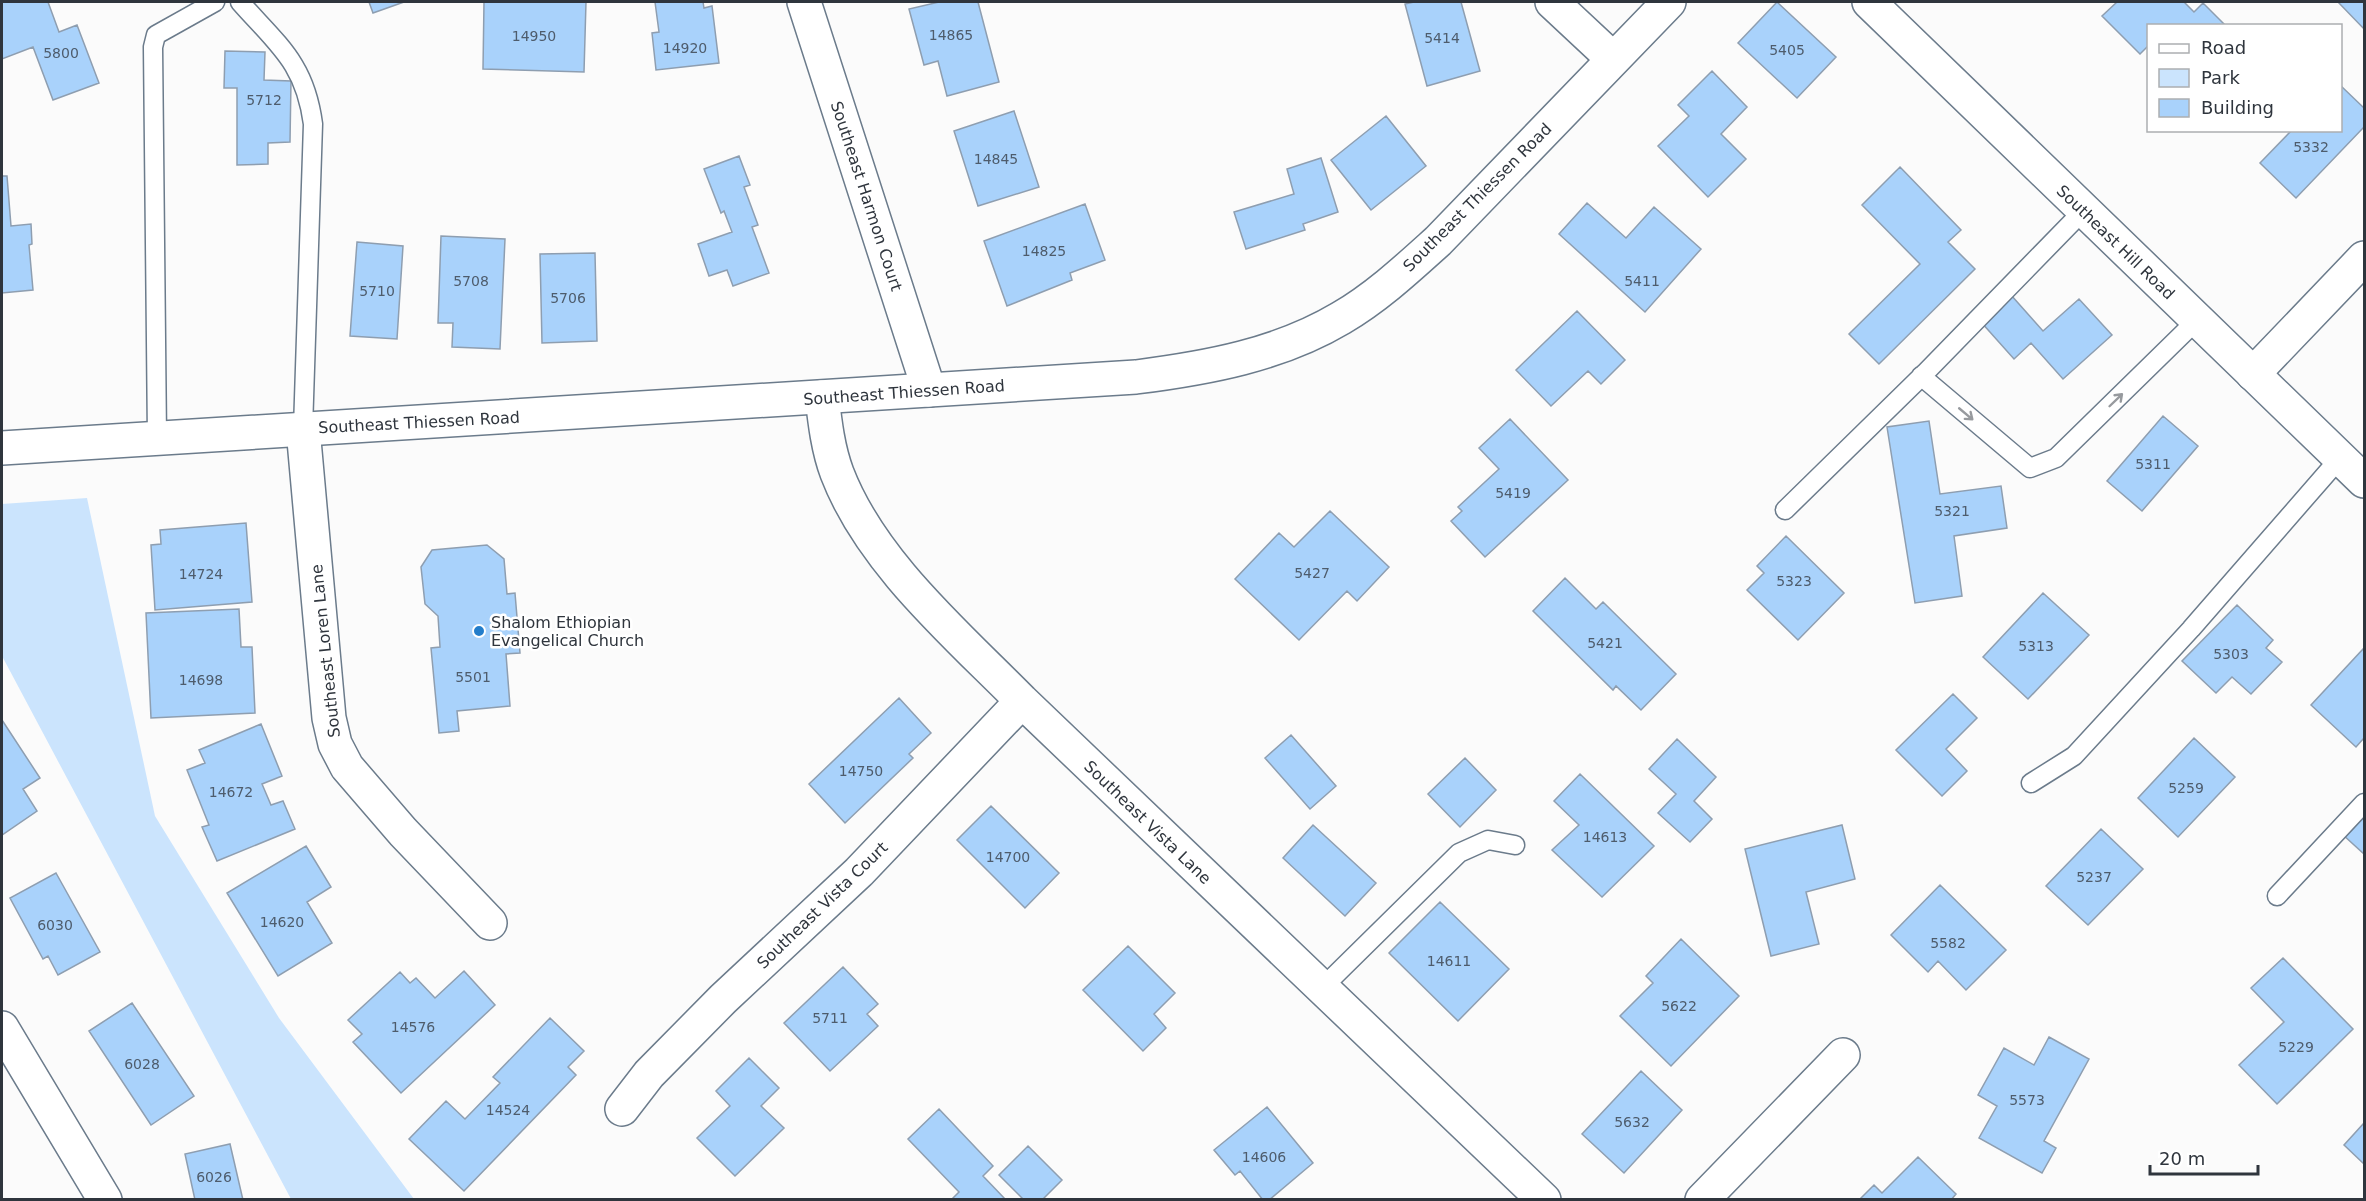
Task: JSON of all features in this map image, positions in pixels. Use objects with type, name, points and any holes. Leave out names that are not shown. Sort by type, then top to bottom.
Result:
[{"type":"street","name":"Southeast Harmon Court","points":[[804,2],[929,390]]},
{"type":"street","points":[[1552,2],[1613,59]]},
{"type":"street","name":"Southeast Thiessen Road","points":[[2,448],[1136,377],[1229,362],[1312,333],[1342,318],[1397,278],[1438,241],[1669,2]]},
{"type":"street","name":"Southeast Hill Road","points":[[1869,2],[2364,481]]},
{"type":"street","points":[[2253,374],[2364,258]]},
{"type":"street","name":"Southeast Vista Lane","points":[[822,398],[828,442],[836,472],[867,531],[938,616],[1022,701],[1544,1200]]},
{"type":"street","name":"Southeast Loren Lane","points":[[303,429],[329,718],[335,744],[347,767],[396,824],[490,923]]},
{"type":"street","name":"Southeast Vista Court","points":[[622,1109],[650,1074],[723,999],[859,872],[1022,701]]},
{"type":"street","points":[[2,1028],[105,1200]]},
{"type":"street","points":[[1702,1200],[1844,1055]]},
{"type":"lane","points":[[157,438],[153,47],[156,35],[214,2]]},
{"type":"lane","points":[[240,2],[295,63],[309,94],[313,124],[303,429]]},
{"type":"lane","points":[[1785,510],[2084,210]]},
{"type":"lane","points":[[1921,376],[2030,468],[2056,458],[2197,320]]},
{"type":"lane","points":[[2031,783],[2074,756],[2191,629],[2340,458]]},
{"type":"lane","points":[[2277,896],[2364,803]]},
{"type":"lane","points":[[1322,988],[1459,853],[1488,840],[1515,845]]},
{"type":"green space","points":[[87,498],[155,816],[279,1018],[414,1199],[291,1199],[2,656],[2,504]]},
{"type":"building","points":[[2,2],[48,2],[59,32],[77,25],[99,83],[53,100],[33,47],[2,59]]},
{"type":"building","points":[[369,2],[404,2],[373,13]]},
{"type":"building","points":[[484,2],[586,2],[584,72],[483,69]]},
{"type":"building","points":[[655,2],[703,2],[704,8],[712,6],[719,63],[656,70],[652,33],[659,32]]},
{"type":"building","points":[[939,2],[978,2],[999,82],[947,96],[938,61],[924,65],[909,9]]},
{"type":"building","points":[[1461,2],[1480,71],[1427,86],[1405,4]]},
{"type":"building","points":[[1777,2],[1836,57],[1797,98],[1738,43]]},
{"type":"building","points":[[2117,2],[2184,2],[2194,12],[2203,3],[2224,24],[2147,24],[2147,47],[2140,54],[2102,16]]},
{"type":"building","points":[[2338,2],[2364,2],[2364,29]]},
{"type":"building","points":[[225,51],[265,52],[264,80],[291,81],[290,142],[268,143],[268,164],[237,165],[237,88],[224,88]]},
{"type":"building","points":[[1712,71],[1747,107],[1721,134],[1746,159],[1708,197],[1658,146],[1689,116],[1678,105]]},
{"type":"building","points":[[2342,87],[2364,108],[2364,127],[2296,198],[2260,163],[2290,132],[2342,132]]},
{"type":"building","points":[[1014,111],[1039,187],[978,206],[954,131]]},
{"type":"building","points":[[1386,116],[1426,166],[1371,210],[1331,160]]},
{"type":"building","points":[[739,156],[750,185],[744,187],[758,225],[752,227],[769,273],[733,286],[727,270],[709,276],[698,244],[732,232],[724,211],[721,213],[704,169]]},
{"type":"building","points":[[1321,158],[1338,212],[1303,224],[1305,230],[1246,249],[1234,212],[1294,194],[1287,169]]},
{"type":"building","points":[[1900,167],[1961,230],[1948,242],[1975,269],[1879,364],[1849,334],[1920,264],[1862,205]]},
{"type":"building","points":[[2,176],[7,176],[11,226],[31,224],[32,244],[29,245],[33,290],[2,293]]},
{"type":"building","points":[[1587,203],[1626,238],[1654,207],[1701,249],[1645,312],[1559,234]]},
{"type":"building","points":[[1085,204],[1105,260],[1070,273],[1072,280],[1007,306],[984,241]]},
{"type":"building","points":[[441,236],[505,239],[500,349],[452,347],[453,323],[438,323]]},
{"type":"building","points":[[357,242],[403,246],[397,339],[350,336]]},
{"type":"building","points":[[595,253],[597,341],[542,343],[540,254]]},
{"type":"building","points":[[2011,295],[2043,331],[2079,299],[2112,335],[2063,379],[2031,343],[2014,359],[1981,322]]},
{"type":"building","points":[[1577,311],[1625,360],[1601,384],[1588,371],[1551,406],[1516,370]]},
{"type":"building","points":[[2163,416],[2198,446],[2142,511],[2107,481]]},
{"type":"building","points":[[1510,419],[1568,480],[1485,557],[1451,521],[1462,511],[1458,507],[1499,469],[1479,448]]},
{"type":"building","points":[[1929,421],[1940,494],[2001,486],[2007,528],[1954,536],[1962,596],[1915,603],[1887,427]]},
{"type":"building","points":[[1330,511],[1389,567],[1357,601],[1347,591],[1299,640],[1235,579],[1279,533],[1294,547]]},
{"type":"building","points":[[246,523],[252,602],[155,610],[151,545],[161,544],[160,530]]},
{"type":"building","points":[[1786,536],[1844,593],[1798,640],[1747,590],[1764,573],[1757,566]]},
{"type":"building","name":"Shalom Ethiopian Evangelical Church","points":[[487,545],[504,559],[507,594],[515,593],[520,653],[506,654],[510,706],[457,711],[459,731],[439,733],[431,648],[440,647],[438,616],[425,604],[421,567],[432,550]]},
{"type":"building","points":[[1565,578],[1596,609],[1603,602],[1676,674],[1641,710],[1616,686],[1613,690],[1533,611]]},
{"type":"building","points":[[2043,593],[2089,635],[2028,699],[1983,657]]},
{"type":"building","points":[[2237,605],[2273,640],[2266,648],[2282,662],[2251,694],[2232,677],[2216,693],[2182,661]]},
{"type":"building","points":[[239,609],[241,647],[252,647],[255,713],[151,718],[146,613]]},
{"type":"building","points":[[2364,648],[2364,738],[2356,747],[2311,705]]},
{"type":"building","points":[[1953,694],[1977,718],[1946,749],[1967,771],[1942,796],[1896,750]]},
{"type":"building","points":[[899,698],[931,733],[909,754],[913,758],[845,823],[809,784]]},
{"type":"building","points":[[2,720],[40,778],[23,789],[37,811],[2,835]]},
{"type":"building","points":[[261,724],[282,776],[262,784],[271,805],[283,801],[295,829],[217,861],[202,827],[209,825],[187,770],[205,763],[199,750]]},
{"type":"building","points":[[1291,735],[1336,786],[1310,809],[1265,758]]},
{"type":"building","points":[[2194,738],[2235,777],[2178,837],[2138,798]]},
{"type":"building","points":[[1677,739],[1716,777],[1694,801],[1712,819],[1690,842],[1658,813],[1676,794],[1649,769]]},
{"type":"building","points":[[1465,758],[1496,790],[1460,827],[1428,794]]},
{"type":"building","points":[[1580,774],[1654,846],[1602,897],[1552,850],[1579,825],[1554,801]]},
{"type":"building","points":[[991,806],[1059,873],[1025,908],[957,840]]},
{"type":"building","points":[[2364,810],[2364,854],[2342,834]]},
{"type":"building","points":[[1313,825],[1376,883],[1345,916],[1283,858]]},
{"type":"building","points":[[1842,825],[1855,879],[1806,892],[1819,944],[1771,956],[1745,849]]},
{"type":"building","points":[[2101,829],[2143,869],[2088,925],[2046,886]]},
{"type":"building","points":[[306,846],[331,887],[307,902],[332,943],[278,976],[227,893]]},
{"type":"building","points":[[56,873],[100,952],[58,975],[48,956],[43,959],[10,898]]},
{"type":"building","points":[[1940,885],[2006,950],[1966,990],[1938,961],[1928,972],[1891,935]]},
{"type":"building","points":[[1440,902],[1509,969],[1458,1021],[1389,953]]},
{"type":"building","points":[[1681,939],[1739,996],[1671,1066],[1620,1016],[1653,983],[1646,976]]},
{"type":"building","points":[[1128,946],[1175,993],[1154,1014],[1166,1028],[1143,1051],[1083,990]]},
{"type":"building","points":[[2283,958],[2353,1029],[2277,1104],[2239,1065],[2284,1022],[2251,988]]},
{"type":"building","points":[[843,967],[878,1004],[867,1014],[878,1026],[830,1071],[784,1023]]},
{"type":"building","points":[[464,971],[495,1005],[401,1093],[353,1042],[362,1034],[348,1020],[400,972],[410,983],[416,978],[435,998]]},
{"type":"building","points":[[132,1003],[194,1096],[151,1125],[89,1031]]},
{"type":"building","points":[[550,1018],[584,1051],[568,1067],[576,1075],[464,1191],[409,1139],[446,1101],[465,1119],[500,1083],[493,1077]]},
{"type":"building","points":[[2049,1037],[2089,1059],[2044,1141],[2056,1148],[2042,1173],[1979,1138],[1997,1106],[1978,1095],[2004,1048],[2034,1065]]},
{"type":"building","points":[[749,1058],[779,1088],[761,1106],[784,1128],[735,1176],[697,1138],[730,1106],[716,1091]]},
{"type":"building","points":[[1641,1071],[1682,1110],[1624,1173],[1582,1134]]},
{"type":"building","points":[[1267,1107],[1313,1163],[1269,1200],[1263,1200],[1240,1171],[1235,1175],[1214,1150]]},
{"type":"building","points":[[939,1109],[993,1166],[983,1176],[1006,1200],[955,1200],[953,1198],[959,1192],[908,1139]]},
{"type":"building","points":[[2364,1123],[2364,1164],[2344,1145]]},
{"type":"building","points":[[230,1144],[243,1200],[195,1200],[185,1154]]},
{"type":"building","points":[[1028,1146],[1062,1180],[1042,1200],[1024,1200],[999,1175]]},
{"type":"building","points":[[1918,1157],[1956,1194],[1951,1200],[1859,1200],[1874,1185],[1882,1193]]},
{"type":"place","name":"Shalom Ethiopian Evangelical Church","points":[[479,631]]}]
